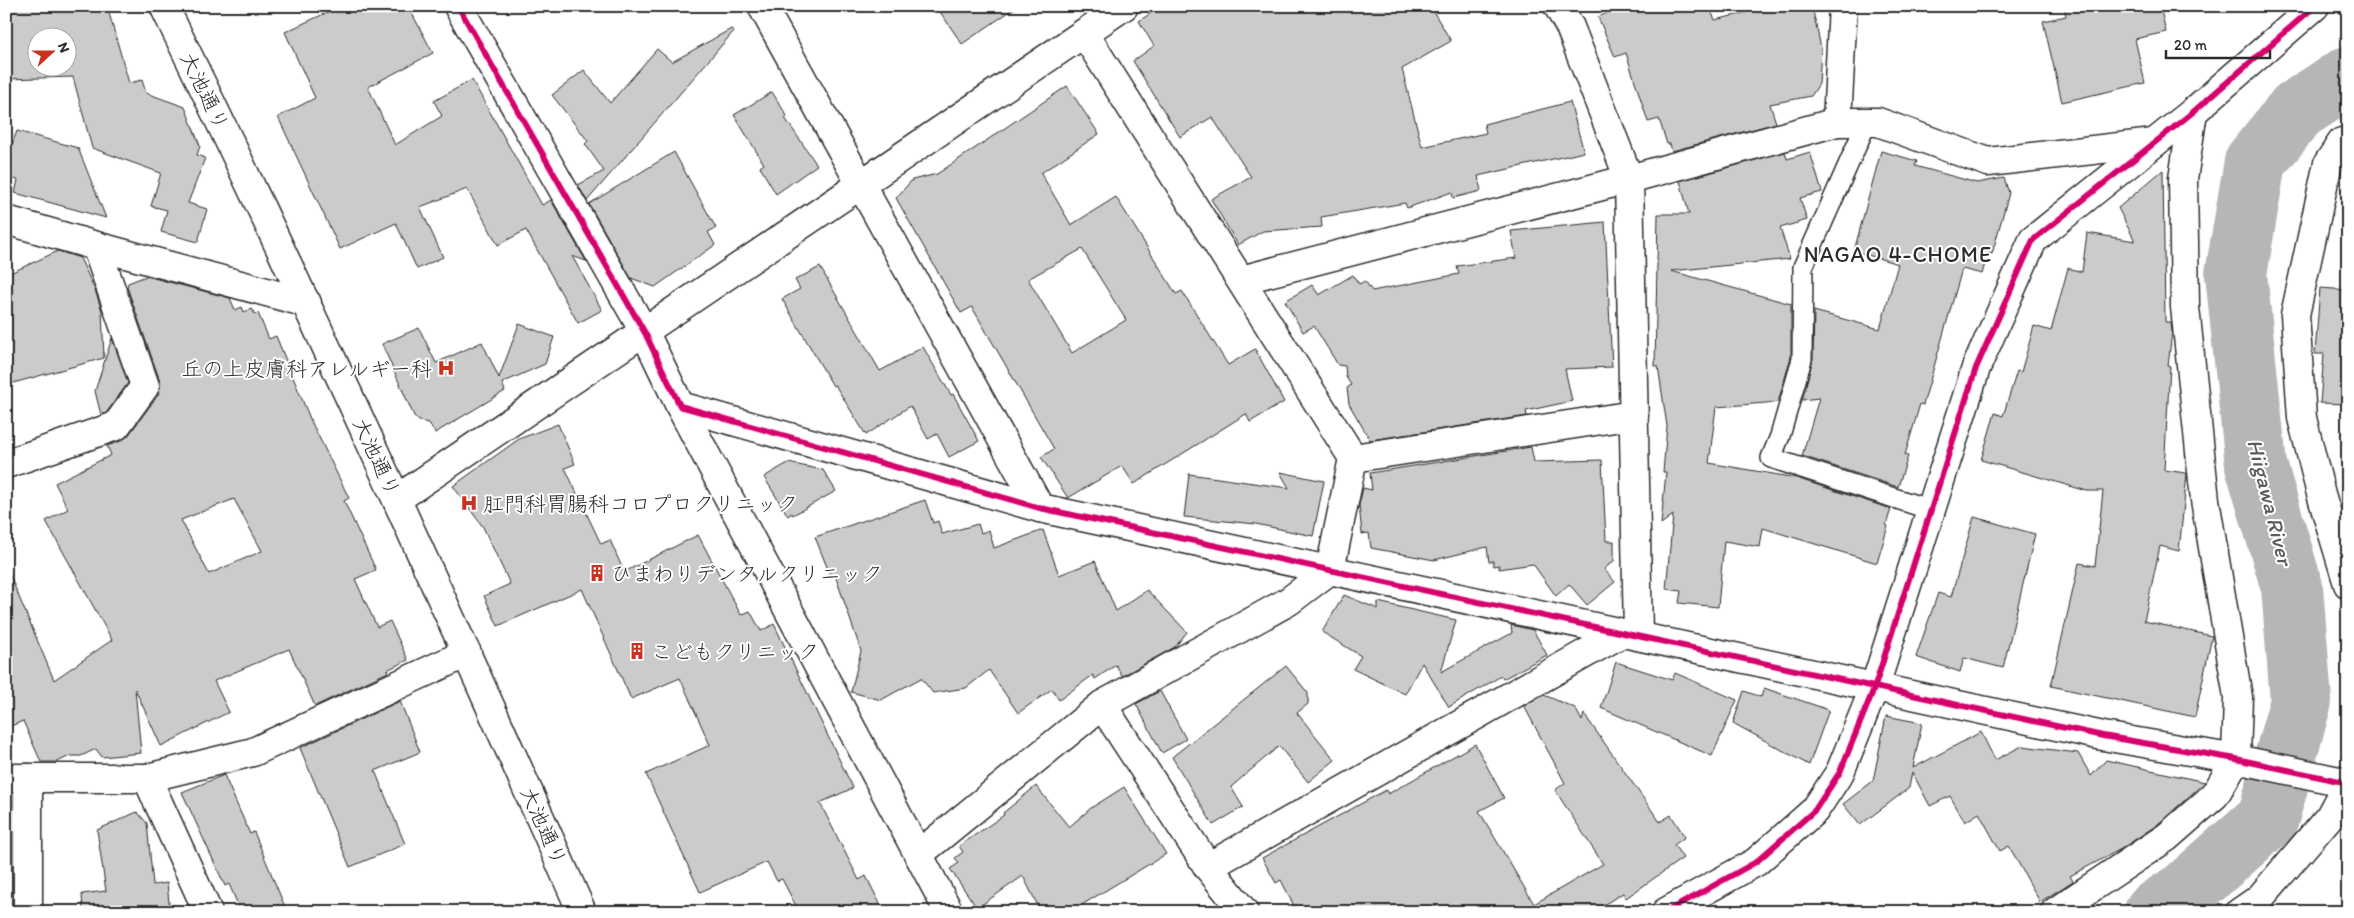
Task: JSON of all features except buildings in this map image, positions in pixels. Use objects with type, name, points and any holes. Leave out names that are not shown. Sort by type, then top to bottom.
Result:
[{"type":"street","name":"大池通り","points":[[164,6],[397,499],[582,912]]},
{"type":"street","points":[[458,6],[645,333],[680,406],[949,912]]},
{"type":"street","points":[[762,6],[1040,508]]},
{"type":"street","points":[[397,499],[645,333],[1124,6]]},
{"type":"street","points":[[1558,6],[1570,27],[1629,179],[1634,415],[1629,634]]},
{"type":"street","points":[[1837,122],[1842,6]]},
{"type":"street","points":[[1666,912],[1756,862],[1815,810],[1840,772],[1875,686],[1976,368],[2032,240],[2193,112],[2315,6]]},
{"type":"street","points":[[919,854],[1102,705],[1289,601],[1330,570],[1354,458],[1084,33]]},
{"type":"street","points":[[2055,912],[2167,837],[2214,795],[2236,760],[2238,697],[2205,500],[2185,307],[2182,179],[2193,112]]},
{"type":"street","points":[[1241,280],[1629,179],[1837,122],[1878,122],[1988,162],[2154,143]]},
{"type":"street","points":[[2345,139],[2328,163],[2295,315],[2302,418],[2321,494],[2348,584]]},
{"type":"street","points":[[6,220],[306,303]]},
{"type":"street","points":[[6,464],[116,426],[145,386],[96,246]]},
{"type":"street","points":[[680,406],[1040,508],[2103,736],[2348,783],[2330,816],[2259,899],[2240,912]]},
{"type":"street","points":[[1354,458],[1634,415]]},
{"type":"street","points":[[1208,867],[1629,634]]},
{"type":"street","points":[[28,912],[17,778],[147,778],[253,752],[467,653]]},
{"type":"street","points":[[1102,705],[1208,867],[1244,912]]},
{"type":"street","points":[[147,778],[208,912]]},
{"type":"lane","points":[[1867,122],[1802,267],[1802,359],[1772,458],[1931,510]]},
{"type":"waterway","name":"Hiigawa River","points":[[2155,912],[2184,893],[2268,818],[2301,701],[2292,587],[2256,465],[2236,274],[2255,162],[2297,110],[2348,77]]},
{"type":"cycle path","points":[[458,6],[645,333],[680,406],[1040,508],[2103,736],[2236,759],[2348,783]]},
{"type":"cycle path","points":[[1666,912],[1756,862],[1815,810],[1840,772],[1875,686],[1976,368],[2033,240],[2193,112],[2315,6]]},
{"type":"place","name":"丘の上皮膚科アレルギー科","points":[[446,368]]},
{"type":"place","name":"肛門科胃腸科コロプロクリニック","points":[[469,503]]},
{"type":"place","name":"ひまわりデンタルクリニック","points":[[597,573]]},
{"type":"place","name":"こどもクリニック","points":[[637,651]]},
{"type":"district","name":"NAGAO 4-CHOME","points":[[1898,254]]}]
